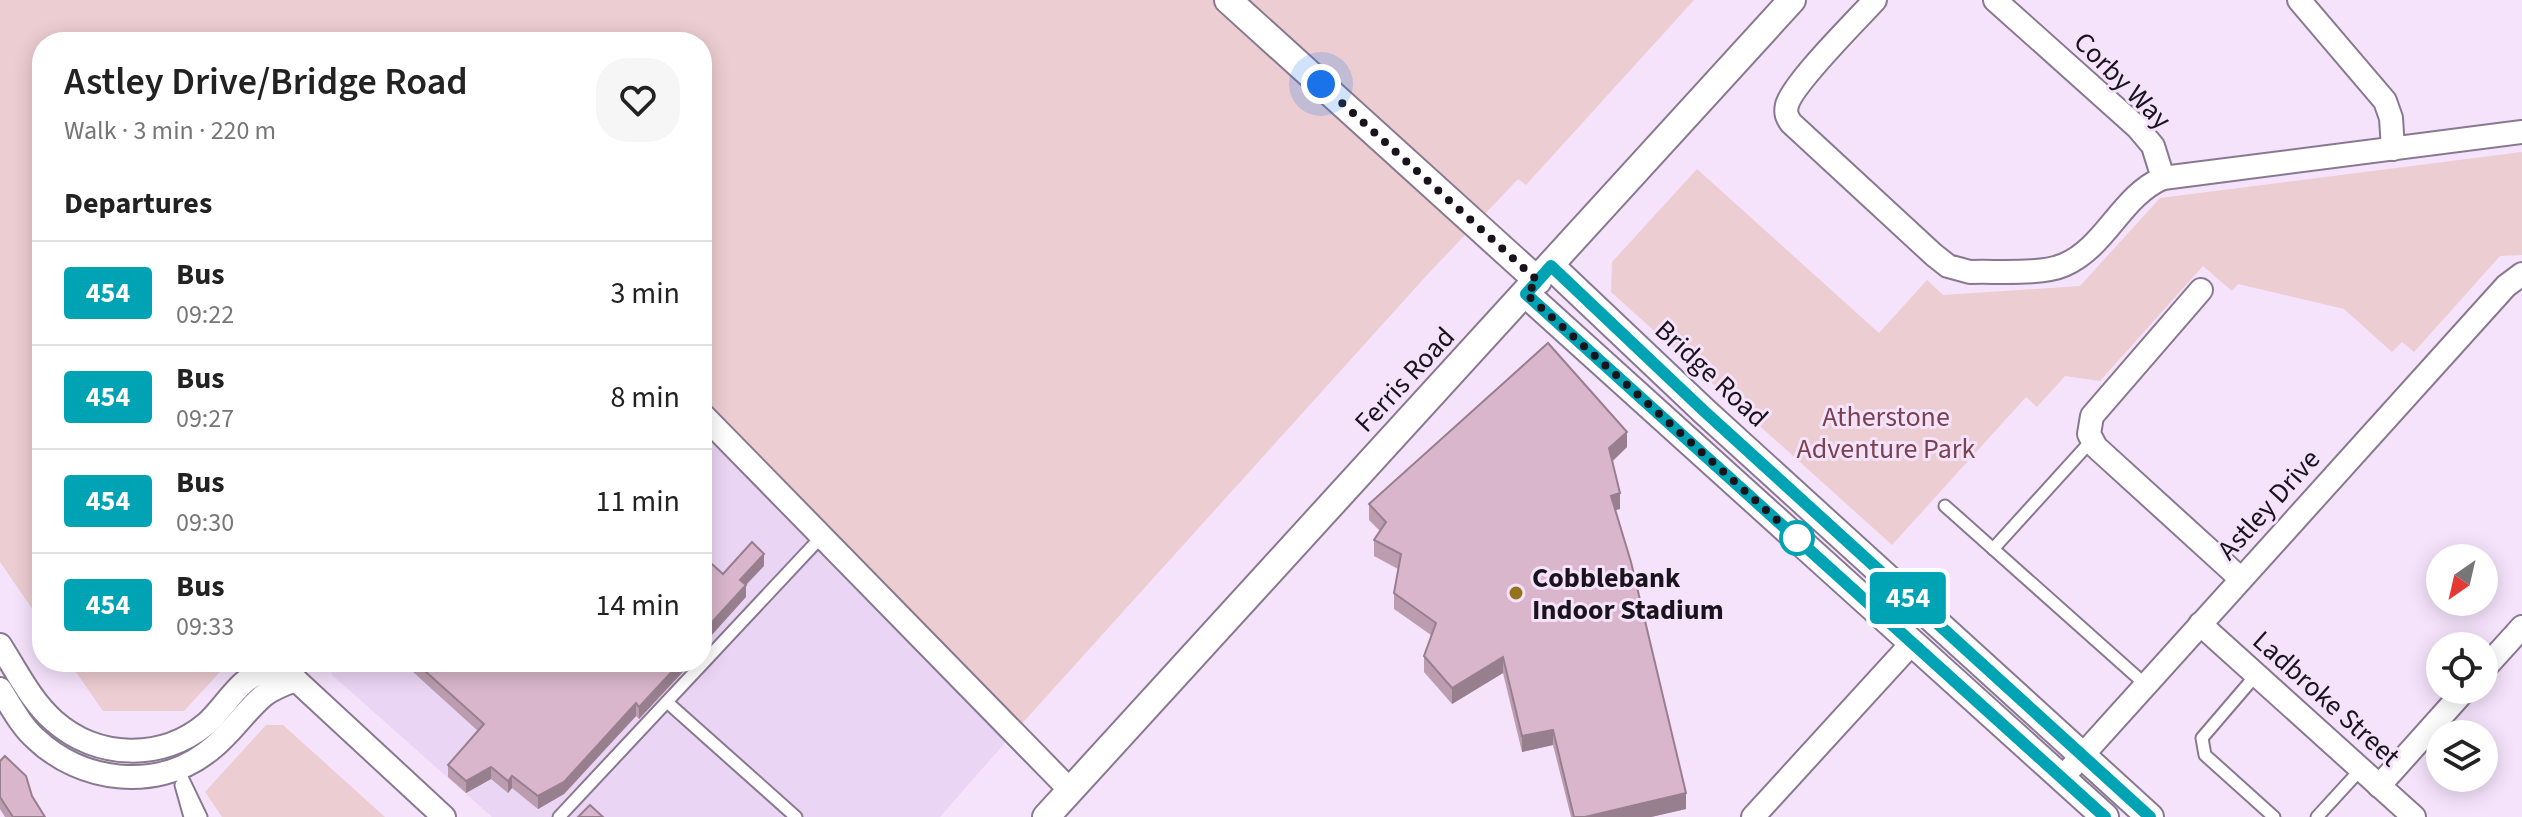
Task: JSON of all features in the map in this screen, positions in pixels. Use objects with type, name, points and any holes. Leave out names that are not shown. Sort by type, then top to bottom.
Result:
[{"type":"street","name":"Bridge Road","points":[[1228,0],[1538,280],[1913,642],[2105,817]]},
{"type":"street","name":"Ferris Road","points":[[1036,817],[1059,802],[1792,0]]},
{"type":"street","points":[[1875,0],[1796,88],[1785,109],[1786,115],[1791,123],[1948,266],[1970,272],[2062,266],[2087,250],[2140,191],[2163,178],[2522,132]]},
{"type":"street","name":"Corby Way","points":[[1995,0],[2137,127],[2153,146],[2163,178]]},
{"type":"street","points":[[2299,0],[2385,101],[2391,118],[2393,149]]},
{"type":"street","name":"Astley Drive","points":[[2062,778],[2506,286],[2522,274]]},
{"type":"street","name":"Bridge Road","points":[[1538,280],[1715,421],[2150,817]]},
{"type":"street","points":[[2201,290],[2092,416],[2089,434],[2096,447],[2241,579]]},
{"type":"street","points":[[712,424],[822,536],[1059,802]]},
{"type":"street","name":"Ladbroke Street","points":[[2200,624],[2414,817]]},
{"type":"street","points":[[2498,654],[2522,627]]},
{"type":"street","points":[[1753,817],[1913,642]]},
{"type":"street","points":[[0,645],[52,719],[83,741],[117,750],[171,745],[206,724],[242,684],[255,675],[269,672],[296,680],[444,817]]},
{"type":"street","points":[[0,689],[33,737],[56,756],[79,768],[114,776],[140,776],[178,769],[206,753],[235,728],[262,697],[276,687],[296,680]]},
{"type":"street","points":[[2379,786],[2452,704]]},
{"type":"street","points":[[363,742],[454,817]]},
{"type":"street","points":[[171,745],[178,769]]},
{"type":"lane","points":[[1993,549],[2092,440]]},
{"type":"lane","points":[[1945,506],[2146,685]]},
{"type":"lane","points":[[712,654],[822,536]]},
{"type":"lane","points":[[559,817],[695,672]]},
{"type":"lane","points":[[2256,675],[2202,738],[2205,755],[2274,817]]},
{"type":"lane","points":[[667,702],[796,817]]},
{"type":"lane","points":[[178,769],[184,803],[190,817]]},
{"type":"lane","points":[[178,769],[201,817]]},
{"type":"lane","points":[[2317,817],[2361,769]]},
{"type":"shaded area","points":[[712,417],[1018,728],[940,817],[492,817],[332,672],[712,672]]},
{"type":"green space","points":[[0,0],[1694,0],[1526,185],[1518,179],[1427,275],[1018,728],[712,417],[712,32],[32,32],[32,608],[0,562]]},
{"type":"green space","name":"Atherstone Adventure Park","points":[[2522,152],[2522,255],[2500,256],[2414,352],[2402,342],[2392,352],[2344,309],[2238,284],[2232,291],[2203,266],[2100,381],[2065,376],[2037,407],[2026,397],[1892,545],[1611,292],[1612,262],[1697,169],[1879,333],[1927,280],[1943,295],[2080,286],[2160,198]]},
{"type":"green space","points":[[76,672],[220,672],[184,711],[103,711]]},
{"type":"green space","points":[[266,725],[283,725],[385,817],[222,817],[205,792]]},
{"type":"building","name":"Cobblebank Indoor Stadium","points":[[1548,343],[1627,432],[1609,448],[1620,493],[1611,496],[1631,562],[1686,793],[1585,817],[1574,817],[1553,730],[1522,736],[1503,657],[1452,688],[1424,656],[1436,623],[1394,593],[1401,554],[1374,540],[1386,522],[1369,504]]},
{"type":"building","points":[[752,542],[764,554],[740,580],[746,585],[712,622],[712,564],[723,574]]},
{"type":"building","points":[[426,672],[672,672],[639,707],[636,703],[564,782],[538,796],[512,776],[508,781],[491,767],[466,781],[448,765],[484,724]]},
{"type":"building","points":[[5,756],[26,776],[32,796],[45,817],[13,817],[0,797],[0,761]]},
{"type":"building","points":[[590,805],[603,817],[578,817]]},
{"type":"bus line","name":"454","points":[[2105,817],[1526,294],[1551,266],[1704,411],[2150,817]]},
{"type":"place","name":"Cobblebank Indoor Stadium","points":[[1516,593]]},
{"type":"route","points":[[1321,84],[1538,281],[1526,294],[1797,538]]}]
